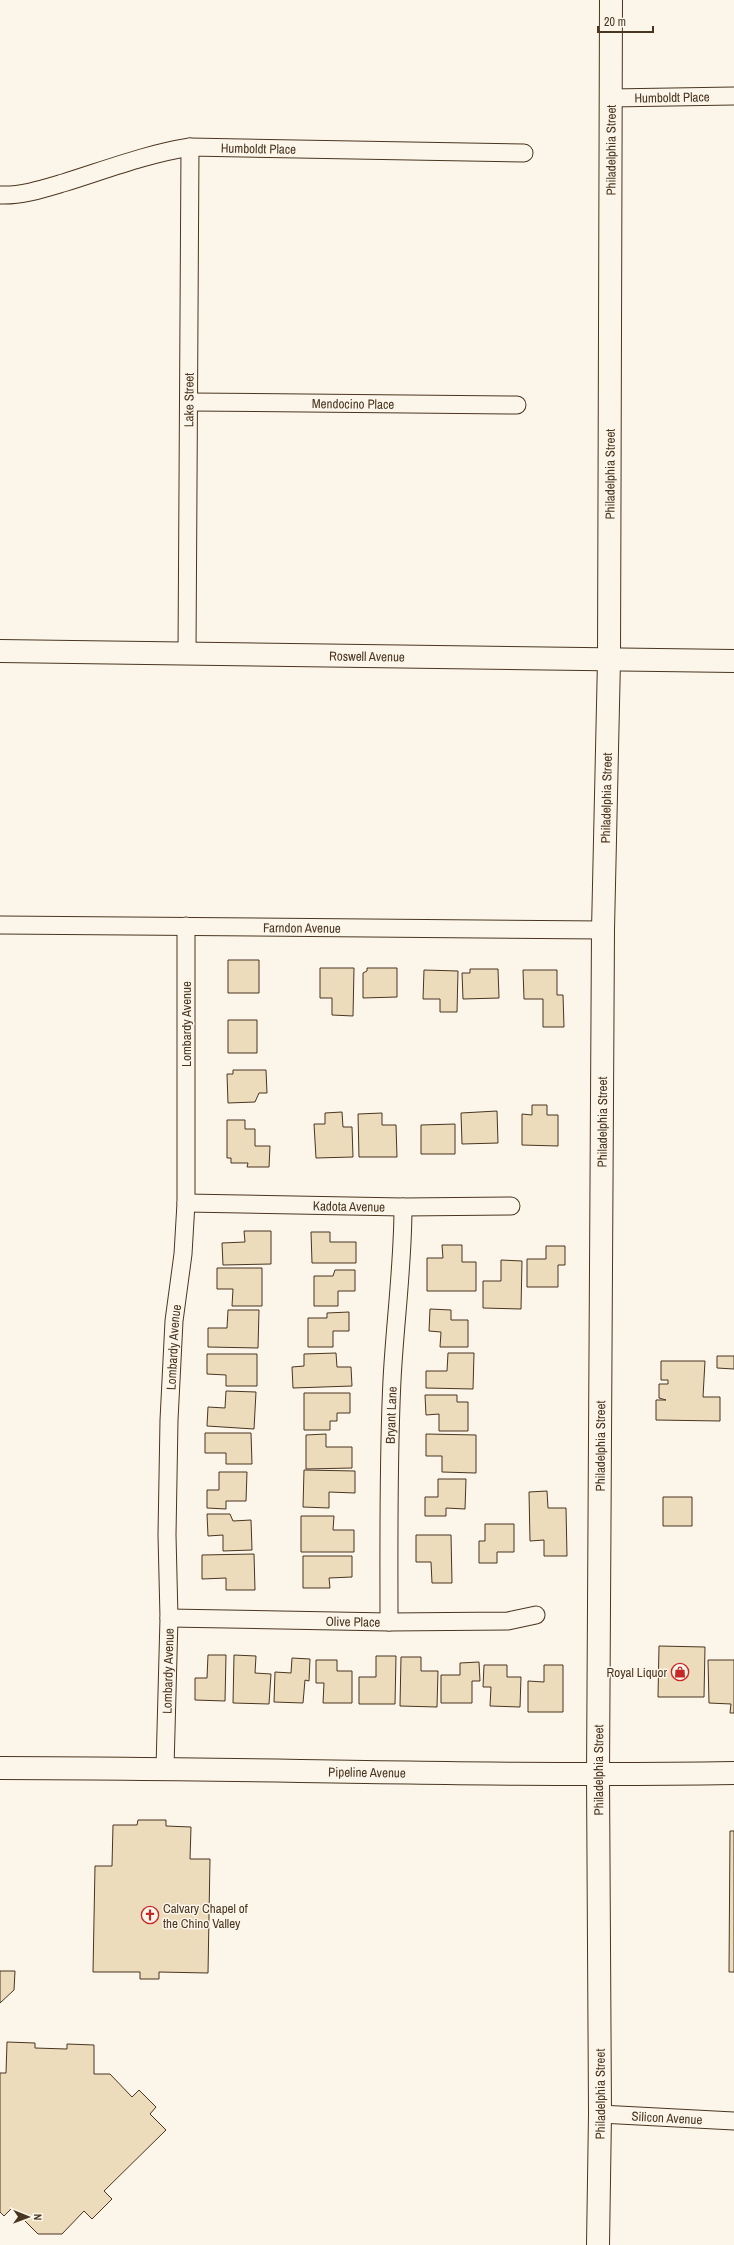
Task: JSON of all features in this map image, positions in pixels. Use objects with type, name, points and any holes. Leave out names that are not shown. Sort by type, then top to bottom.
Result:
[{"type":"street","name":"Philadelphia Street","points":[[598,2245],[600,2114],[598,1775],[604,930],[608,660],[611,0]]},
{"type":"street","name":"Humboldt Place","points":[[610,98],[734,96]]},
{"type":"street","name":"Humboldt Place","points":[[0,195],[10,195],[46,188],[165,151],[190,147],[524,153]]},
{"type":"street","name":"Lake Street","points":[[187,653],[190,147]]},
{"type":"street","name":"Mendocino Place","points":[[189,402],[517,405]]},
{"type":"street","name":"Roswell Avenue","points":[[0,651],[734,661]]},
{"type":"street","name":"Farndon Avenue","points":[[0,925],[604,930]]},
{"type":"street","name":"Lombardy Avenue","points":[[165,1768],[169,1618],[167,1535],[169,1420],[174,1321],[183,1254],[186,1203],[186,926]]},
{"type":"street","name":"Kadota Avenue","points":[[186,1203],[403,1207],[511,1206]]},
{"type":"street","name":"Bryant Lane","points":[[389,1622],[392,1402],[395,1328],[403,1254],[403,1207]]},
{"type":"street","name":"Olive Place","points":[[169,1618],[389,1622],[508,1621],[536,1615]]},
{"type":"street","name":"Pipeline Avenue","points":[[0,1768],[165,1768],[598,1775],[734,1773]]},
{"type":"street","name":"Silicon Avenue","points":[[600,2114],[734,2121]]},
{"type":"building","points":[[228,960],[259,960],[259,993],[228,993]]},
{"type":"building","points":[[320,968],[354,968],[353,1016],[332,1015],[332,998],[320,998]]},
{"type":"building","points":[[367,968],[397,968],[397,997],[363,998],[363,973],[367,971]]},
{"type":"building","points":[[470,969],[498,969],[499,998],[463,999],[462,973],[470,973]]},
{"type":"building","points":[[424,970],[458,971],[457,1012],[440,1012],[440,999],[423,999]]},
{"type":"building","points":[[523,970],[557,970],[557,995],[563,995],[564,1027],[543,1027],[543,999],[524,999]]},
{"type":"building","points":[[228,1020],[257,1020],[257,1053],[228,1053]]},
{"type":"building","points":[[233,1070],[266,1070],[267,1093],[259,1093],[255,1102],[228,1103],[227,1074],[233,1074]]},
{"type":"building","points":[[532,1105],[547,1105],[547,1115],[558,1115],[558,1146],[522,1145],[522,1114],[532,1115]]},
{"type":"building","points":[[497,1111],[498,1143],[462,1144],[461,1113]]},
{"type":"building","points":[[342,1112],[343,1127],[352,1127],[353,1157],[316,1158],[314,1124],[325,1124],[325,1113]]},
{"type":"building","points":[[382,1113],[382,1125],[396,1125],[397,1157],[359,1157],[358,1114]]},
{"type":"building","points":[[227,1120],[245,1120],[245,1129],[255,1129],[255,1146],[270,1146],[269,1167],[247,1167],[248,1163],[231,1163],[231,1158],[227,1158]]},
{"type":"building","points":[[455,1124],[455,1154],[421,1154],[421,1125]]},
{"type":"building","points":[[244,1231],[271,1231],[271,1264],[223,1265],[222,1243],[245,1242]]},
{"type":"building","points":[[311,1232],[330,1232],[330,1242],[356,1242],[356,1263],[312,1263]]},
{"type":"building","points":[[442,1245],[462,1245],[462,1262],[476,1262],[476,1291],[427,1291],[427,1258],[443,1258]]},
{"type":"building","points":[[546,1246],[565,1246],[565,1265],[558,1265],[558,1287],[527,1287],[527,1259],[546,1259]]},
{"type":"building","points":[[501,1260],[522,1261],[521,1309],[483,1308],[483,1281],[501,1281]]},
{"type":"building","points":[[217,1268],[262,1268],[262,1306],[232,1306],[233,1289],[217,1289]]},
{"type":"building","points":[[335,1270],[355,1270],[355,1291],[338,1291],[338,1306],[314,1306],[314,1276],[333,1276]]},
{"type":"building","points":[[430,1309],[451,1310],[451,1320],[468,1320],[468,1347],[440,1347],[441,1332],[429,1331]]},
{"type":"building","points":[[228,1310],[259,1310],[258,1348],[208,1347],[208,1328],[227,1328]]},
{"type":"building","points":[[349,1312],[349,1331],[333,1331],[333,1347],[308,1347],[308,1318],[327,1318],[327,1313]]},
{"type":"building","points":[[336,1353],[337,1367],[351,1367],[352,1386],[293,1388],[292,1367],[304,1366],[304,1354]]},
{"type":"building","points":[[448,1353],[474,1353],[473,1389],[426,1388],[426,1371],[447,1371]]},
{"type":"building","points":[[207,1354],[257,1354],[257,1386],[226,1386],[226,1375],[207,1374]]},
{"type":"building","points":[[717,1356],[734,1356],[734,1369],[717,1368]]},
{"type":"building","points":[[661,1361],[705,1361],[703,1397],[720,1397],[720,1421],[656,1420],[656,1400],[666,1400],[659,1398],[659,1384],[668,1384],[668,1380],[661,1380]]},
{"type":"building","points":[[226,1391],[256,1392],[254,1429],[207,1426],[208,1407],[225,1408]]},
{"type":"building","points":[[304,1393],[350,1393],[350,1413],[337,1413],[337,1421],[330,1421],[330,1430],[304,1430]]},
{"type":"building","points":[[425,1395],[457,1395],[457,1402],[468,1402],[468,1431],[439,1431],[439,1414],[426,1415]]},
{"type":"building","points":[[205,1433],[251,1433],[252,1464],[226,1464],[226,1453],[205,1453]]},
{"type":"building","points":[[326,1434],[326,1447],[352,1447],[352,1468],[306,1469],[306,1435]]},
{"type":"building","points":[[426,1434],[476,1435],[476,1473],[442,1472],[442,1456],[426,1456]]},
{"type":"building","points":[[304,1470],[355,1471],[355,1493],[329,1492],[329,1508],[303,1507]]},
{"type":"building","points":[[219,1472],[247,1472],[246,1501],[226,1501],[226,1509],[207,1508],[207,1490],[219,1490]]},
{"type":"building","points":[[438,1479],[466,1479],[465,1509],[446,1508],[446,1516],[425,1516],[425,1497],[438,1497]]},
{"type":"building","points":[[547,1491],[548,1508],[566,1508],[567,1556],[544,1556],[544,1540],[530,1541],[529,1492]]},
{"type":"building","points":[[663,1497],[692,1497],[692,1526],[663,1526]]},
{"type":"building","points":[[207,1514],[230,1514],[233,1521],[251,1520],[252,1550],[223,1551],[223,1535],[208,1536]]},
{"type":"building","points":[[301,1516],[334,1516],[333,1530],[354,1530],[354,1552],[301,1552]]},
{"type":"building","points":[[485,1524],[514,1524],[514,1552],[497,1552],[497,1563],[479,1563],[479,1541],[485,1541]]},
{"type":"building","points":[[416,1535],[451,1535],[452,1583],[432,1583],[431,1562],[416,1562]]},
{"type":"building","points":[[254,1554],[255,1590],[226,1590],[226,1578],[202,1579],[202,1555]]},
{"type":"building","points":[[303,1556],[352,1556],[352,1577],[329,1578],[330,1588],[303,1588]]},
{"type":"building","points":[[659,1646],[705,1647],[704,1697],[658,1697]]},
{"type":"building","points":[[208,1655],[226,1655],[225,1701],[195,1700],[195,1678],[207,1678]]},
{"type":"building","points":[[234,1655],[256,1656],[255,1673],[271,1674],[269,1704],[233,1703]]},
{"type":"building","points":[[376,1656],[396,1656],[395,1704],[359,1704],[359,1677],[376,1677]]},
{"type":"building","points":[[401,1657],[421,1657],[421,1671],[438,1671],[437,1707],[400,1706]]},
{"type":"building","points":[[292,1658],[310,1659],[309,1681],[305,1680],[303,1703],[274,1702],[275,1672],[291,1673]]},
{"type":"building","points":[[316,1660],[337,1660],[337,1671],[352,1671],[352,1703],[323,1703],[324,1683],[316,1683]]},
{"type":"building","points":[[708,1660],[734,1660],[734,1713],[730,1713],[731,1704],[709,1703]]},
{"type":"building","points":[[479,1662],[480,1681],[472,1681],[472,1703],[441,1703],[441,1675],[460,1675],[460,1663]]},
{"type":"building","points":[[484,1665],[507,1665],[507,1677],[521,1677],[520,1707],[490,1706],[491,1687],[483,1687]]},
{"type":"building","points":[[544,1665],[563,1665],[563,1712],[528,1712],[528,1681],[544,1682]]},
{"type":"building","points":[[138,1820],[166,1820],[166,1826],[191,1827],[190,1859],[210,1859],[208,1973],[159,1972],[159,1979],[140,1979],[140,1972],[93,1972],[95,1866],[112,1866],[113,1825],[137,1825]]},
{"type":"building","points":[[730,1831],[734,1831],[734,1972],[729,1972]]},
{"type":"building","points":[[0,1971],[15,1971],[14,1990],[0,2003]]},
{"type":"building","points":[[7,2042],[35,2043],[35,2048],[67,2049],[67,2044],[94,2045],[94,2074],[110,2074],[132,2097],[139,2090],[156,2107],[150,2114],[166,2130],[104,2191],[112,2199],[92,2219],[84,2211],[62,2234],[38,2234],[12,2208],[4,2216],[0,2212],[0,2073],[6,2073]]},
{"type":"place","name":"Royal Liquor","points":[[680,1672]]},
{"type":"place","name":"Calvary Chapel of the Chino Valley","points":[[150,1915]]}]
